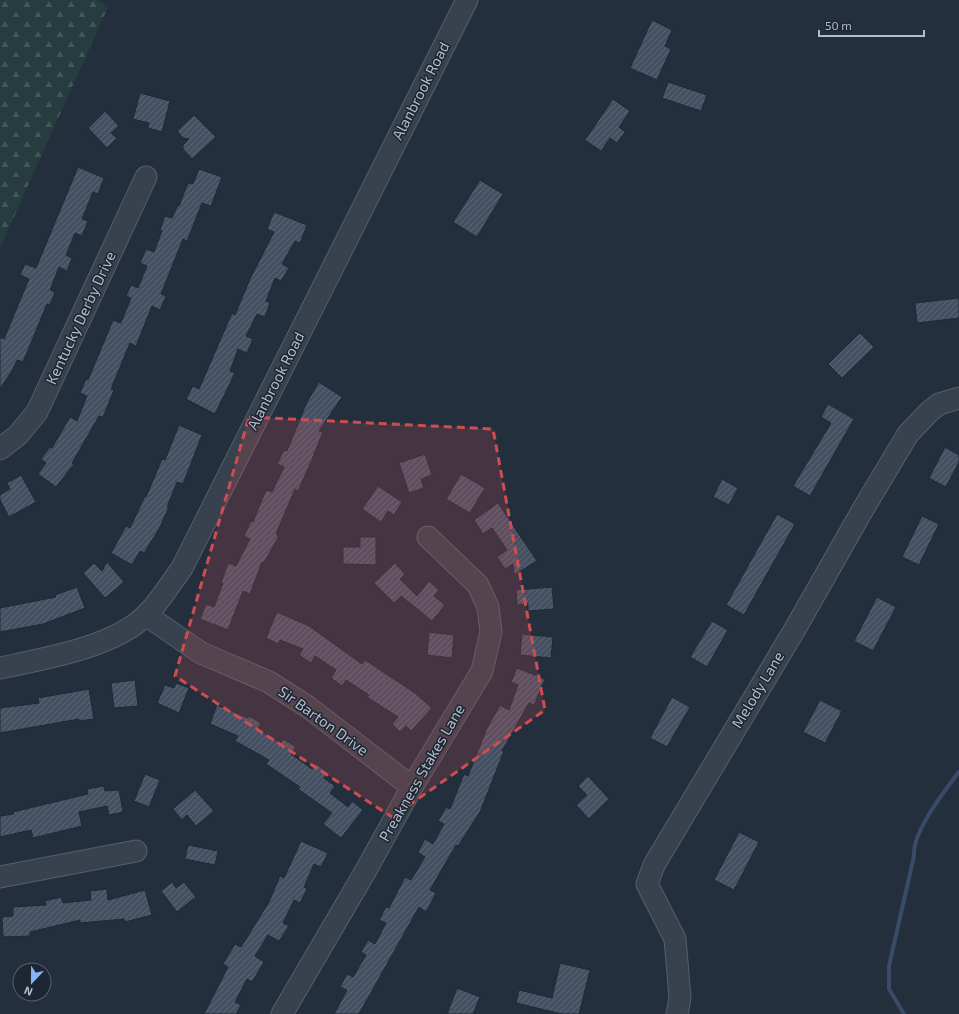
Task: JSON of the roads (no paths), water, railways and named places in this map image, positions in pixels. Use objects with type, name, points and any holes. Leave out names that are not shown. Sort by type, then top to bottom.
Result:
[{"type":"street","name":"Alanbrook Road","points":[[0,668],[31,662],[99,644],[123,632],[146,616],[182,568],[467,0]]},
{"type":"street","name":"Kentucky Derby Drive","points":[[0,449],[18,435],[37,412],[146,177]]},
{"type":"street","name":"Melody Lane","points":[[677,1014],[680,998],[675,939],[647,884],[654,865],[795,629],[908,434],[928,412],[940,404],[959,398]]},
{"type":"street","name":"Preakness Stakes Lane","points":[[282,1014],[365,872],[412,786],[482,671],[491,632],[488,606],[478,585],[428,537]]},
{"type":"street","name":"Sir Barton Drive","points":[[146,616],[201,653],[269,682],[308,707],[412,786]]},
{"type":"street","points":[[0,878],[136,851]]},
{"type":"waterway","points":[[904,1014],[889,989],[889,966],[915,846],[918,835],[930,812],[959,772]]}]
